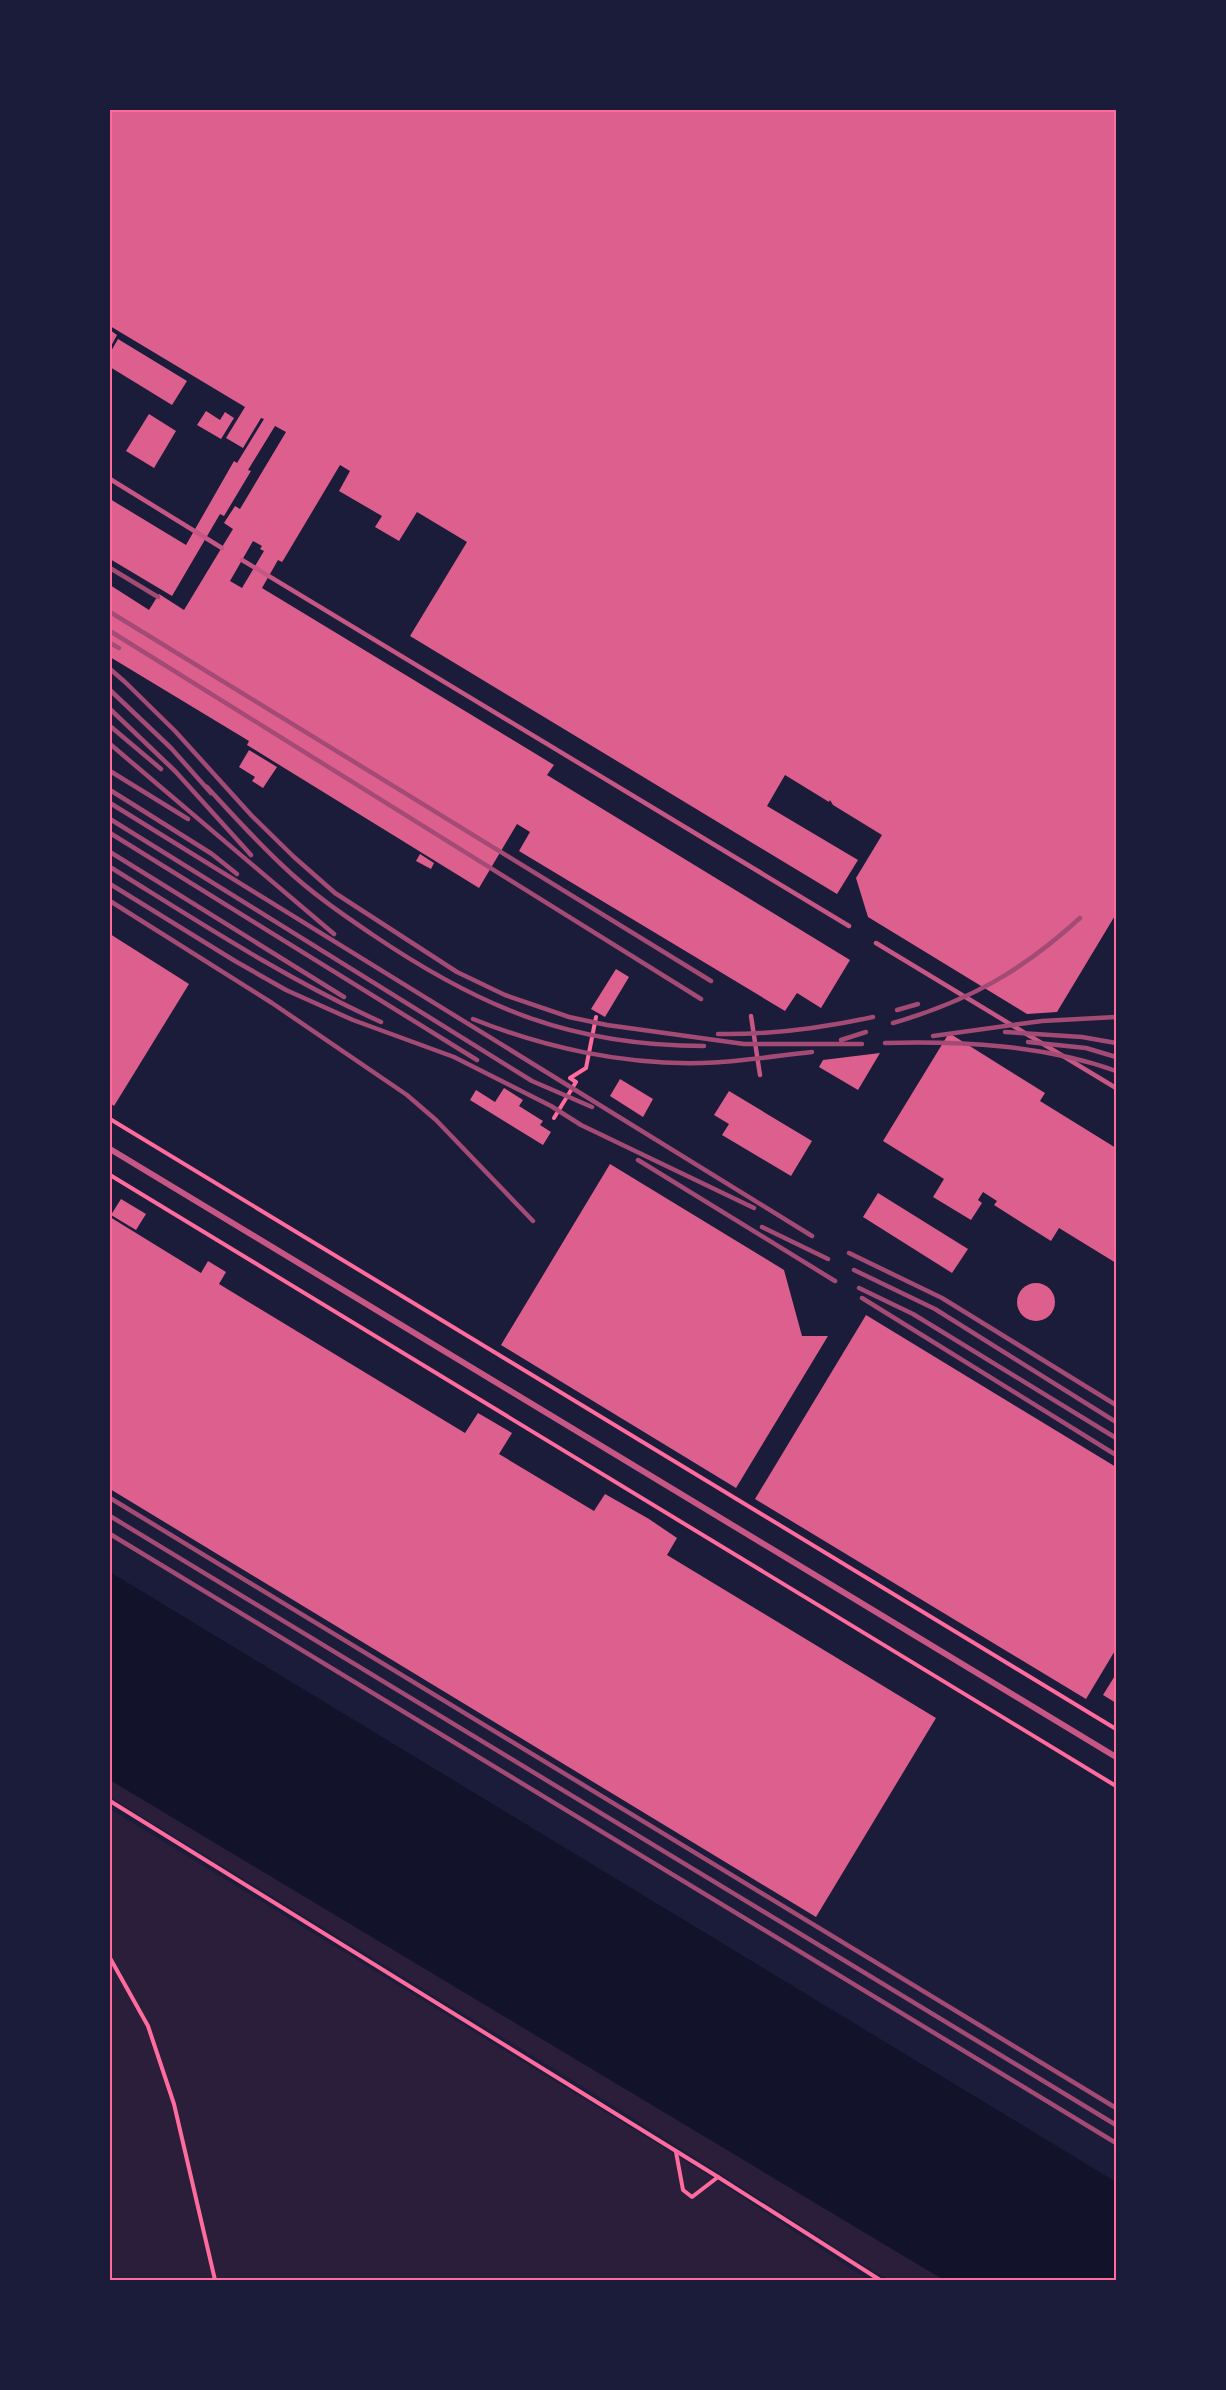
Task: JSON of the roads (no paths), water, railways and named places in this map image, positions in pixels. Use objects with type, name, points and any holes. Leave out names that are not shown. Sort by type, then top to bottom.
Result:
[{"type":"street","points":[[110,1149],[1116,1757]]},
{"type":"lane","points":[[110,479],[222,548]]},
{"type":"lane","points":[[242,560],[849,926]]},
{"type":"lane","points":[[876,943],[1116,1088]]},
{"type":"lane","points":[[751,1016],[760,1075]]},
{"type":"railway","points":[[110,568],[158,597]]},
{"type":"railway","points":[[110,612],[711,981]]},
{"type":"railway","points":[[110,631],[701,999]]},
{"type":"railway","points":[[110,643],[119,648]]},
{"type":"railway","points":[[110,669],[175,731],[252,816],[335,893],[457,972],[505,995],[569,1017],[607,1025],[744,1044],[862,1044]]},
{"type":"railway","points":[[110,690],[171,748],[211,793]]},
{"type":"railway","points":[[110,709],[175,771],[251,855]]},
{"type":"railway","points":[[110,726],[161,769]]},
{"type":"railway","points":[[110,744],[334,934]]},
{"type":"railway","points":[[110,771],[188,819]]},
{"type":"railway","points":[[207,787],[273,857],[315,894],[413,961],[452,983],[530,1018],[570,1030],[612,1039],[704,1046]]},
{"type":"railway","points":[[110,790],[212,854],[237,874]]},
{"type":"railway","points":[[110,803],[812,1236]]},
{"type":"railway","points":[[110,819],[532,1081],[592,1107]]},
{"type":"railway","points":[[110,833],[477,1060]]},
{"type":"railway","points":[[110,852],[344,997]]},
{"type":"railway","points":[[110,867],[277,969],[381,1022]]},
{"type":"railway","points":[[110,884],[286,990],[353,1020],[454,1057],[551,1106],[581,1125],[754,1208]]},
{"type":"railway","points":[[110,901],[272,1003],[407,1095],[436,1120],[533,1221]]},
{"type":"railway","points":[[893,1023],[946,1005],[993,982],[1037,954],[1080,918]]},
{"type":"railway","points":[[897,1010],[918,1004]]},
{"type":"railway","points":[[718,1034],[796,1030],[873,1017]]},
{"type":"railway","points":[[933,1036],[1042,1021],[1116,1017]]},
{"type":"railway","points":[[473,1019],[557,1046],[586,1053],[644,1061],[716,1062],[812,1052]]},
{"type":"railway","points":[[841,1040],[866,1032]]},
{"type":"railway","points":[[1005,1032],[1082,1037],[1116,1043]]},
{"type":"railway","points":[[1028,1042],[1086,1048],[1116,1057]]},
{"type":"railway","points":[[885,1043],[1002,1046],[1060,1055],[1116,1071]]},
{"type":"railway","points":[[638,1160],[835,1281]]},
{"type":"railway","points":[[762,1227],[828,1259]]},
{"type":"railway","points":[[849,1253],[942,1298],[1116,1405]]},
{"type":"railway","points":[[854,1270],[935,1309],[1116,1422]]},
{"type":"railway","points":[[859,1288],[913,1314],[1116,1438]]},
{"type":"railway","points":[[862,1298],[1116,1455]]},
{"type":"railway","points":[[110,1498],[1116,2108]]},
{"type":"railway","points":[[110,1516],[1116,2125]]},
{"type":"railway","points":[[110,1534],[1116,2143]]}]
